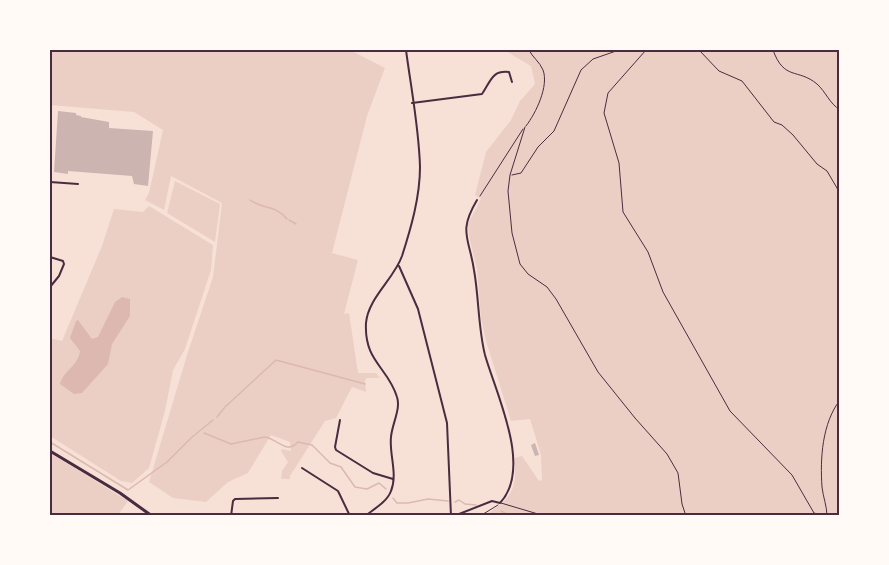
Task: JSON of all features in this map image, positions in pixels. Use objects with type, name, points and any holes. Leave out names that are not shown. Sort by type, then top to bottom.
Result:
[{"type":"street","points":[[365,516],[389,495],[393,479],[391,435],[398,398],[391,383],[371,355],[368,347],[366,320],[380,291],[399,266],[412,220],[419,182],[419,152],[406,50]]},
{"type":"street","points":[[412,103],[482,94],[495,73],[500,71],[509,72],[512,82]]},
{"type":"street","points":[[50,182],[78,184]]},
{"type":"street","points":[[399,266],[418,309],[447,423],[453,516],[492,501],[500,503],[510,490],[513,472],[506,415],[485,356],[474,270],[466,232],[466,221],[477,200]]},
{"type":"street","points":[[50,257],[63,261],[64,264],[59,276],[50,286]]},
{"type":"street","points":[[340,420],[336,450],[373,473],[393,479]]},
{"type":"street","points":[[50,451],[153,516]]},
{"type":"street","points":[[302,468],[338,491],[350,516]]},
{"type":"street","points":[[231,516],[235,499],[278,498]]},
{"type":"lane","points":[[480,516],[500,503],[538,514],[552,514]]},
{"type":"path","points":[[477,200],[518,134],[534,113],[544,80],[542,67],[532,57],[529,50]]},
{"type":"path","points":[[510,175],[516,176],[521,173],[538,147],[554,131],[581,70],[593,59],[619,50]]},
{"type":"path","points":[[646,50],[608,93],[605,100],[604,112],[619,163],[623,212],[648,252],[663,292],[730,411],[792,475],[814,513],[824,516]]},
{"type":"path","points":[[699,50],[719,71],[742,81],[774,122],[787,130],[826,171],[840,197]]},
{"type":"path","points":[[773,50],[787,72],[814,82],[825,91],[832,104],[840,110]]},
{"type":"path","points":[[525,127],[510,175],[508,201],[512,233],[520,264],[528,274],[547,287],[598,372],[667,454],[678,473],[686,516]]},
{"type":"path","points":[[826,516],[827,509],[822,489],[826,426],[833,409],[840,400]]},
{"type":"shaded area","points":[[50,50],[350,50],[385,68],[367,116],[332,253],[358,260],[344,314],[349,313],[358,373],[376,373],[380,378],[365,380],[366,392],[352,387],[336,418],[325,421],[290,479],[281,479],[282,471],[288,462],[281,451],[282,449],[291,451],[290,442],[271,435],[248,473],[228,482],[206,502],[173,498],[149,482],[213,277],[222,203],[171,176],[164,210],[145,200],[149,193],[163,130],[134,112],[50,105]]},
{"type":"shaded area","points":[[504,50],[839,50],[839,515],[485,515],[501,504],[511,492],[515,478],[514,458],[522,456],[539,481],[542,480],[541,455],[530,419],[511,421],[486,341],[481,318],[477,269],[469,236],[468,224],[481,199],[475,195],[486,152],[511,120],[520,101],[535,84],[531,66]]},
{"type":"shaded area","points":[[175,181],[220,204],[215,242],[167,213]]},
{"type":"shaded area","points":[[149,206],[213,245],[211,270],[185,349],[173,370],[165,411],[149,468],[132,483],[121,481],[50,436],[50,338],[62,341],[102,246],[114,209],[143,212]]},
{"type":"shaded area","points":[[122,297],[130,299],[130,316],[112,344],[108,364],[82,393],[74,394],[60,384],[79,356],[80,351],[70,338],[76,321],[78,320],[92,339],[98,337],[115,302]]},
{"type":"shaded area","points":[[50,453],[128,501],[118,515],[50,515]]},
{"type":"building","points":[[58,111],[76,113],[81,117],[109,122],[109,128],[153,131],[148,186],[134,184],[132,176],[54,172]]},
{"type":"building","points":[[535,443],[539,455],[535,456],[531,445]]},
{"type":"waterway","points":[[250,200],[279,212],[287,219]]},
{"type":"waterway","points":[[289,220],[296,224]]},
{"type":"waterway","points":[[217,417],[276,360],[365,384]]},
{"type":"waterway","points":[[50,442],[128,490],[167,462],[213,420]]},
{"type":"waterway","points":[[204,433],[231,444],[265,437],[286,447],[294,446],[298,442],[312,445],[330,463],[341,467],[355,487],[367,489],[379,483],[386,489]]},
{"type":"waterway","points":[[393,498],[397,503],[428,499],[448,501]]},
{"type":"waterway","points":[[455,502],[459,500],[465,504],[476,505]]},
{"type":"waterway","points":[[501,511],[511,516]]}]
